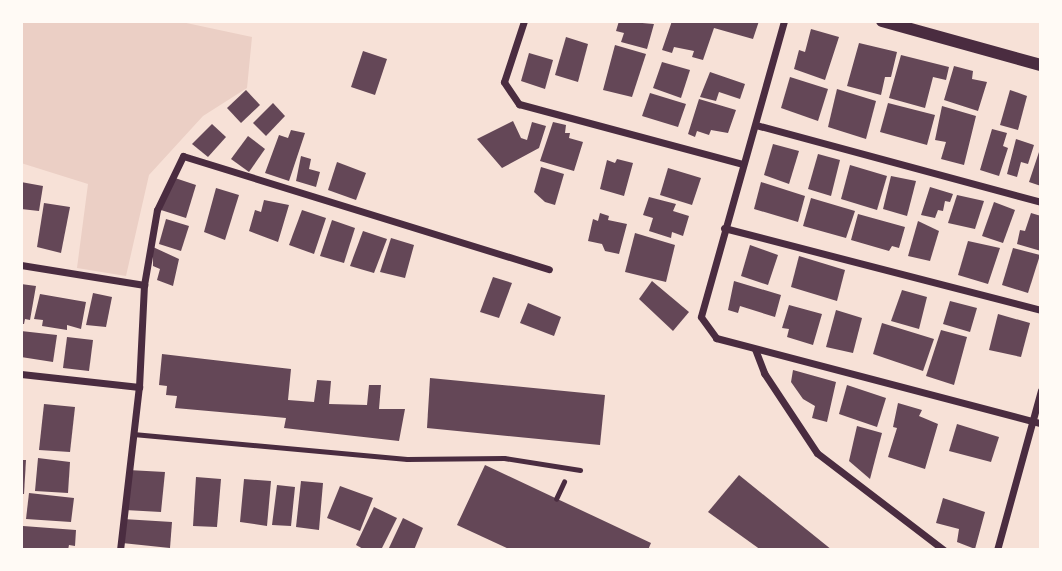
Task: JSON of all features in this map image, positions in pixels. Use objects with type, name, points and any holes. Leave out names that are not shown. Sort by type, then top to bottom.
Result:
[{"type":"street","points":[[524,21],[504,82],[519,104],[743,164]]},
{"type":"street","points":[[784,21],[701,317],[716,338],[1037,421]]},
{"type":"street","points":[[882,21],[1041,65]]},
{"type":"street","points":[[755,125],[1041,202]]},
{"type":"street","points":[[121,550],[139,387],[144,285],[158,210],[183,156],[549,269]]},
{"type":"street","points":[[724,228],[1041,310]]},
{"type":"street","points":[[21,265],[144,285]]},
{"type":"street","points":[[755,349],[765,373],[817,453],[944,550]]},
{"type":"street","points":[[21,374],[139,387]]},
{"type":"street","points":[[997,550],[1037,421],[1041,390]]},
{"type":"lane","points":[[133,434],[407,459],[504,458],[580,470]]},
{"type":"shaded area","points":[[21,21],[177,21],[252,37],[247,88],[203,116],[149,175],[126,276],[77,268],[88,184],[21,163]]},
{"type":"building","points":[[619,21],[654,24],[647,49],[621,42],[624,33],[616,31]]},
{"type":"building","points":[[672,21],[759,21],[753,39],[714,28],[703,60],[692,57],[694,51],[674,47],[672,53],[662,50]]},
{"type":"building","points":[[811,29],[839,37],[825,80],[794,69],[799,50],[805,52]]},
{"type":"building","points":[[566,37],[588,44],[578,82],[555,75]]},
{"type":"building","points":[[859,43],[897,52],[891,77],[885,77],[881,95],[847,86]]},
{"type":"building","points":[[615,45],[646,54],[632,97],[603,90]]},
{"type":"building","points":[[363,51],[387,59],[375,95],[351,87]]},
{"type":"building","points":[[529,53],[553,60],[545,89],[521,81]]},
{"type":"building","points":[[901,55],[949,67],[946,80],[933,77],[925,108],[889,98]]},
{"type":"building","points":[[662,62],[690,70],[681,98],[653,88]]},
{"type":"building","points":[[954,66],[973,71],[972,79],[987,82],[978,111],[944,100]]},
{"type":"building","points":[[710,72],[745,84],[740,99],[719,92],[716,101],[700,97]]},
{"type":"building","points":[[790,77],[828,89],[818,121],[781,108]]},
{"type":"building","points":[[837,89],[876,101],[866,139],[828,127]]},
{"type":"building","points":[[246,90],[260,105],[241,123],[227,108]]},
{"type":"building","points":[[1010,90],[1027,96],[1018,130],[1000,125]]},
{"type":"building","points":[[650,93],[686,104],[678,127],[642,116]]},
{"type":"building","points":[[699,99],[736,110],[728,133],[711,130],[709,135],[697,131],[695,137],[688,134]]},
{"type":"building","points":[[273,103],[285,116],[266,136],[253,123]]},
{"type":"building","points":[[888,103],[935,115],[927,145],[880,132]]},
{"type":"building","points":[[942,106],[976,116],[964,165],[941,159],[946,142],[935,140]]},
{"type":"building","points":[[513,121],[521,138],[527,140],[532,122],[546,126],[539,148],[502,168],[477,139]]},
{"type":"building","points":[[553,122],[566,125],[565,133],[570,133],[569,138],[583,142],[574,171],[540,161]]},
{"type":"building","points":[[212,124],[226,137],[208,157],[192,144]]},
{"type":"building","points":[[992,129],[1007,133],[1003,146],[1008,148],[999,176],[980,170]]},
{"type":"building","points":[[291,130],[305,133],[289,181],[265,173],[279,135],[288,138]]},
{"type":"building","points":[[248,136],[265,149],[249,172],[231,159]]},
{"type":"building","points":[[1016,139],[1034,145],[1028,164],[1021,162],[1017,177],[1007,174]]},
{"type":"building","points":[[773,144],[799,151],[789,184],[764,175]]},
{"type":"building","points":[[1041,146],[1041,186],[1029,182]]},
{"type":"building","points":[[818,154],[840,160],[831,196],[808,189]]},
{"type":"building","points":[[301,156],[311,159],[309,169],[320,172],[316,187],[296,181]]},
{"type":"building","points":[[617,159],[633,163],[624,196],[600,189],[607,160],[615,163]]},
{"type":"building","points":[[337,162],[366,173],[356,200],[328,190]]},
{"type":"building","points":[[850,165],[887,176],[877,210],[841,199]]},
{"type":"building","points":[[541,167],[564,174],[555,205],[545,202],[534,192]]},
{"type":"building","points":[[668,168],[701,178],[692,205],[660,195]]},
{"type":"building","points":[[891,176],[916,181],[907,216],[883,209]]},
{"type":"building","points":[[172,177],[196,185],[186,218],[161,210]]},
{"type":"building","points":[[21,182],[43,186],[39,211],[21,209]]},
{"type":"building","points":[[761,182],[805,196],[798,222],[754,209]]},
{"type":"building","points":[[930,187],[953,194],[950,202],[945,201],[943,211],[938,210],[935,218],[921,215]]},
{"type":"building","points":[[216,188],[239,195],[225,240],[204,232]]},
{"type":"building","points":[[957,195],[984,201],[975,229],[948,223]]},
{"type":"building","points":[[649,197],[676,204],[673,211],[689,216],[683,236],[672,232],[671,238],[649,231],[653,218],[643,215]]},
{"type":"building","points":[[811,198],[855,211],[846,238],[803,226]]},
{"type":"building","points":[[264,200],[289,205],[278,242],[249,231],[255,210],[261,212]]},
{"type":"building","points":[[994,202],[1015,210],[1003,243],[982,236]]},
{"type":"building","points":[[44,203],[70,207],[61,253],[37,247]]},
{"type":"building","points":[[302,210],[326,218],[314,254],[289,245]]},
{"type":"building","points":[[600,213],[609,216],[608,220],[627,224],[619,254],[605,251],[602,244],[588,241],[593,219],[598,221]]},
{"type":"building","points":[[1031,213],[1041,216],[1041,251],[1017,244],[1020,230],[1025,231]]},
{"type":"building","points":[[858,214],[905,227],[899,248],[892,246],[889,251],[851,240]]},
{"type":"building","points":[[166,219],[189,226],[181,251],[159,244]]},
{"type":"building","points":[[332,220],[355,228],[344,263],[320,256]]},
{"type":"building","points":[[918,221],[939,231],[930,261],[908,256]]},
{"type":"building","points":[[363,231],[387,239],[374,273],[350,266]]},
{"type":"building","points":[[635,233],[675,245],[666,282],[625,272]]},
{"type":"building","points":[[391,238],[414,245],[405,278],[380,272]]},
{"type":"building","points":[[968,241],[1000,248],[988,284],[958,275]]},
{"type":"building","points":[[750,245],[778,255],[768,285],[741,276]]},
{"type":"building","points":[[153,247],[179,259],[173,286],[157,280],[160,269],[153,266]]},
{"type":"building","points":[[1013,248],[1040,255],[1028,293],[1002,285]]},
{"type":"building","points":[[799,256],[845,270],[837,301],[791,287]]},
{"type":"building","points":[[493,277],[512,283],[499,318],[480,312]]},
{"type":"building","points":[[652,281],[689,312],[673,331],[639,299]]},
{"type":"building","points":[[734,281],[781,295],[775,317],[740,306],[738,313],[728,310]]},
{"type":"building","points":[[21,284],[36,286],[30,320],[25,319],[24,324],[21,324]]},
{"type":"building","points":[[902,290],[927,297],[919,329],[891,321]]},
{"type":"building","points":[[93,293],[112,297],[106,327],[86,325]]},
{"type":"building","points":[[40,294],[86,302],[81,329],[67,325],[67,330],[42,326],[43,320],[34,319]]},
{"type":"building","points":[[950,301],[977,308],[970,332],[943,324]]},
{"type":"building","points":[[528,303],[561,317],[554,336],[520,323]]},
{"type":"building","points":[[789,305],[822,314],[813,345],[787,337],[789,329],[782,328]]},
{"type":"building","points":[[836,310],[862,318],[853,353],[826,347]]},
{"type":"building","points":[[998,314],[1030,323],[1021,357],[989,350]]},
{"type":"building","points":[[882,323],[934,339],[923,371],[873,354]]},
{"type":"building","points":[[941,330],[967,337],[954,385],[926,376]]},
{"type":"building","points":[[21,331],[57,335],[53,362],[21,357]]},
{"type":"building","points":[[67,337],[93,340],[89,371],[63,368]]},
{"type":"building","points":[[162,354],[291,369],[288,400],[314,402],[317,380],[331,381],[329,404],[367,405],[369,385],[381,385],[379,409],[405,409],[399,441],[284,428],[286,418],[175,408],[177,396],[166,395],[167,386],[159,385]]},
{"type":"building","points":[[793,370],[836,382],[827,422],[812,418],[815,406],[803,399],[791,382]]},
{"type":"building","points":[[430,378],[605,395],[600,445],[427,428]]},
{"type":"building","points":[[847,385],[886,398],[877,427],[839,414]]},
{"type":"building","points":[[898,403],[922,410],[919,416],[938,424],[925,469],[888,457],[897,428],[893,427]]},
{"type":"building","points":[[44,404],[75,407],[70,452],[39,450]]},
{"type":"building","points":[[957,424],[999,437],[991,462],[949,451]]},
{"type":"building","points":[[857,426],[882,433],[870,479],[849,461]]},
{"type":"building","points":[[38,458],[70,462],[68,493],[35,491]]},
{"type":"building","points":[[21,460],[26,460],[24,494],[21,494]]},
{"type":"building","points":[[485,465],[651,543],[648,550],[511,550],[457,525]]},
{"type":"building","points":[[128,470],[165,472],[161,512],[125,510]]},
{"type":"building","points":[[739,475],[832,550],[761,550],[708,512]]},
{"type":"building","points":[[196,477],[221,479],[217,527],[193,526]]},
{"type":"building","points":[[244,479],[271,481],[267,526],[240,522]]},
{"type":"building","points":[[301,481],[323,483],[319,530],[296,527]]},
{"type":"building","points":[[277,485],[295,487],[291,526],[272,525]]},
{"type":"building","points":[[340,486],[373,498],[360,531],[327,518]]},
{"type":"building","points":[[29,493],[74,498],[71,522],[26,519]]},
{"type":"building","points":[[943,498],[985,512],[975,549],[957,542],[959,529],[936,523]]},
{"type":"building","points":[[374,507],[397,518],[381,550],[365,550],[356,545]]},
{"type":"building","points":[[403,518],[423,528],[414,550],[388,550]]},
{"type":"building","points":[[123,519],[172,522],[170,548],[122,543]]},
{"type":"building","points":[[23,526],[76,530],[75,546],[69,545],[68,550],[21,550]]}]
